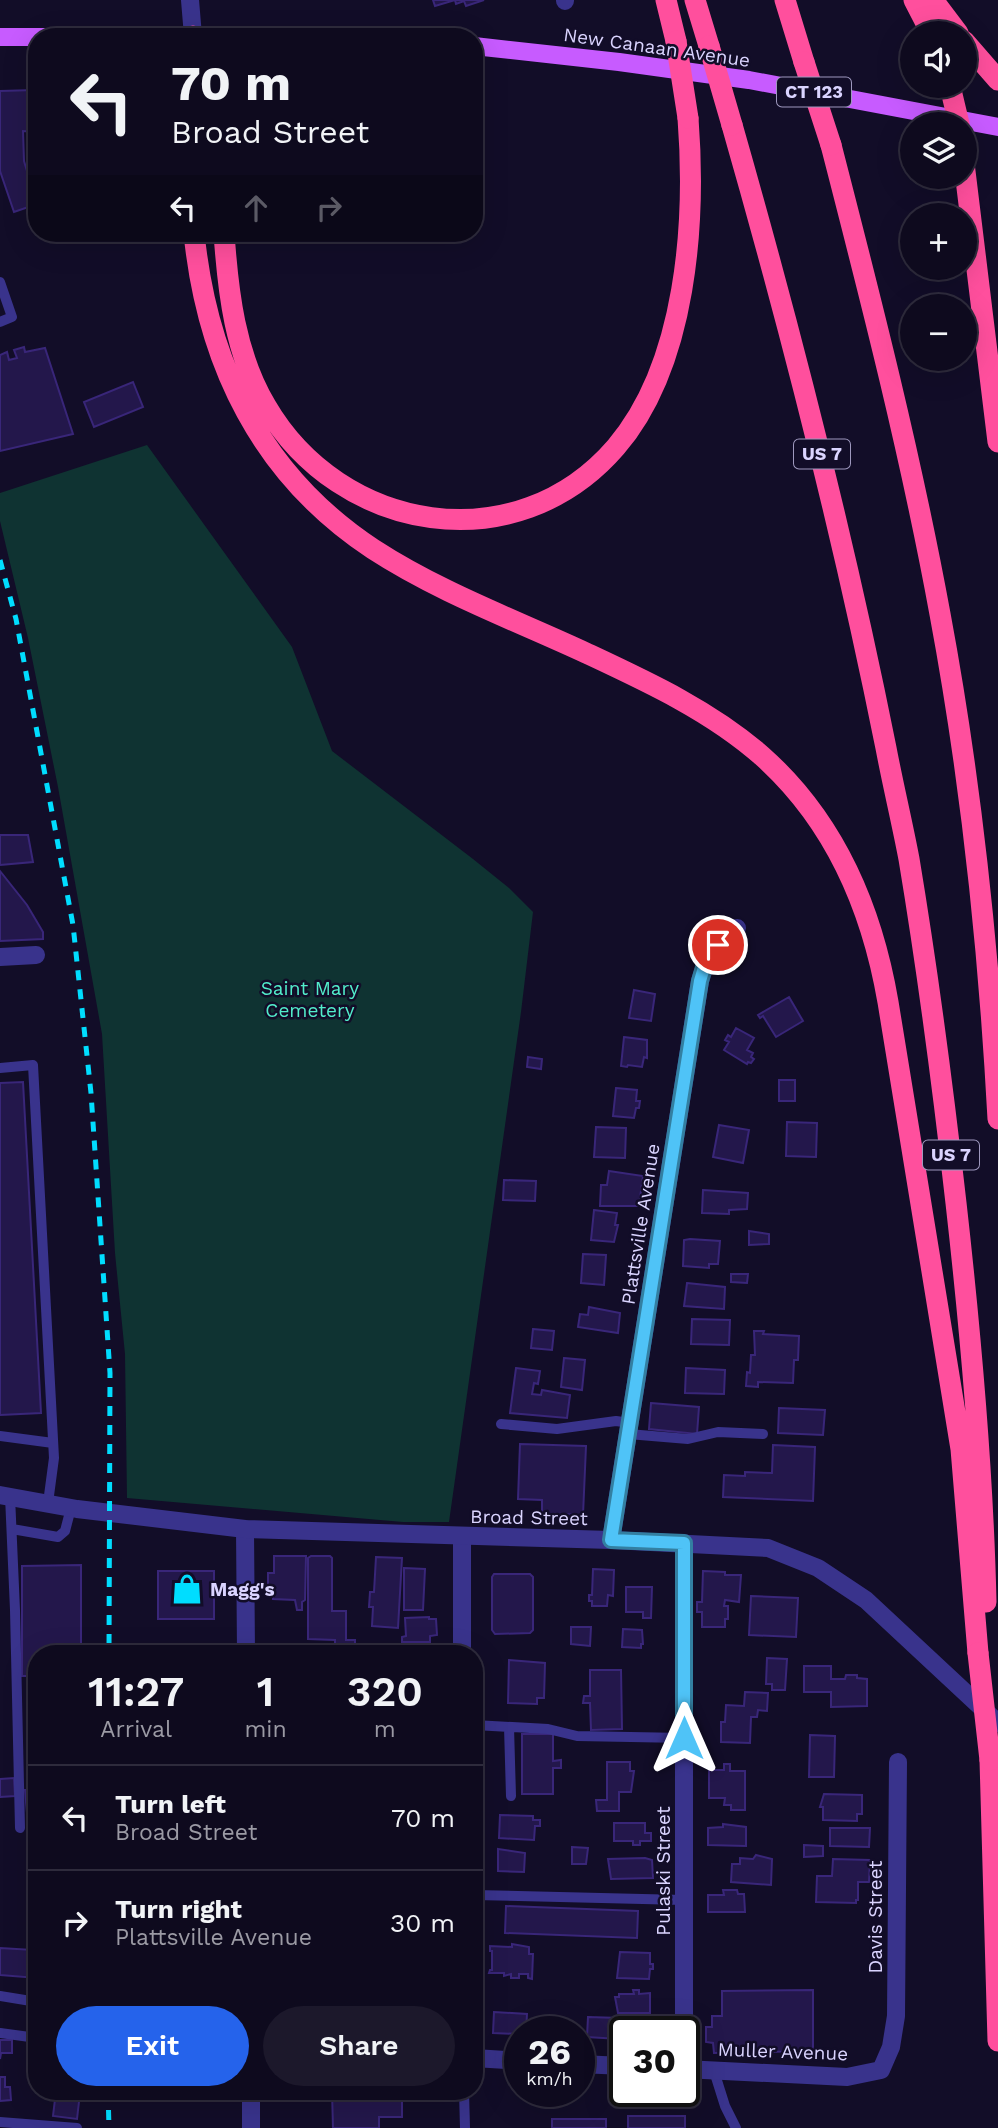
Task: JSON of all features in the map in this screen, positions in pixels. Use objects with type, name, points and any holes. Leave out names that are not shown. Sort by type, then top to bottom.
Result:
[{"type":"highway","points":[[225,242],[233,312],[245,360],[265,405],[298,451],[338,485],[389,509],[435,519],[463,520],[494,517],[540,502],[574,484],[616,447],[645,402],[664,358],[682,285],[690,215],[688,118],[667,0]]},
{"type":"highway","name":"US 7","points":[[695,0],[780,294],[822,455],[868,656],[908,856],[935,1033],[962,1263],[980,1467],[982,1657],[990,1760],[998,2041]]},
{"type":"highway","points":[[785,0],[831,145],[881,340],[941,617],[972,831],[990,1006],[998,1119]]},
{"type":"highway","points":[[914,0],[925,21]]},
{"type":"highway","points":[[933,0],[949,21]]},
{"type":"highway","points":[[977,56],[998,80]]},
{"type":"highway","points":[[967,189],[998,442]]},
{"type":"highway","points":[[195,242],[205,304],[228,377],[273,454],[311,497],[351,533],[398,564],[629,673],[715,720],[783,776],[819,821],[848,868],[876,942],[891,1016],[961,1449],[982,1657]]},
{"type":"main road","points":[[0,37],[28,37]]},
{"type":"main road","name":"New Canaan Avenue","points":[[483,47],[749,80],[909,112]]},
{"type":"main road","name":"New Canaan Avenue","points":[[977,124],[998,127]]},
{"type":"street","points":[[190,0],[192,28]]},
{"type":"street","name":"Plattsville Avenue","points":[[611,1540],[700,981],[705,964],[718,945],[737,928]]},
{"type":"street","points":[[0,957],[36,955]]},
{"type":"street","name":"Broad Street","points":[[5,1496],[71,1508],[245,1529],[611,1540],[768,1548],[818,1568],[866,1600],[998,1723]]},
{"type":"street","points":[[245,1529],[246,1645]]},
{"type":"street","points":[[462,1536],[462,1645]]},
{"type":"street","name":"Pulaski Street","points":[[684,1543],[684,2016]]},
{"type":"street","name":"Davis Street","points":[[881,2070],[891,2047],[895,2016],[898,1762]]},
{"type":"street","points":[[483,2059],[504,2060]]},
{"type":"street","name":"Muller Avenue","points":[[700,2070],[847,2077],[881,2070]]},
{"type":"street","points":[[251,2100],[251,2128]]},
{"type":"lane","points":[[0,282],[12,317],[0,322]]},
{"type":"lane","points":[[0,1068],[33,1065],[53,1443],[53,1475],[48,1503]]},
{"type":"lane","points":[[500,1424],[557,1429],[616,1421],[629,1429],[688,1440],[718,1432],[763,1434]]},
{"type":"lane","points":[[0,1436],[53,1443]]},
{"type":"lane","points":[[5,1496],[12,1529],[20,1828]]},
{"type":"lane","points":[[12,1529],[58,1537],[65,1531],[71,1508]]},
{"type":"lane","points":[[483,1726],[548,1729],[577,1736],[684,1738]]},
{"type":"lane","points":[[509,1727],[511,1796]]},
{"type":"lane","points":[[483,1895],[684,1900]]},
{"type":"lane","points":[[0,1996],[28,2000]]},
{"type":"lane","points":[[0,2033],[28,2037]]},
{"type":"lane","points":[[714,2071],[725,2106],[736,2128]]},
{"type":"lane","points":[[464,2100],[465,2128]]},
{"type":"lane","points":[[0,2122],[77,2128]]},
{"type":"green space","name":"Saint Mary Cemetery","points":[[147,445],[292,647],[332,751],[473,859],[533,912],[449,1522],[403,1522],[127,1498],[125,1354],[115,1253],[102,1034],[58,787],[28,638],[0,521],[0,493]]},
{"type":"building","points":[[433,0],[455,0],[435,6]]},
{"type":"building","points":[[455,0],[484,0],[466,6],[464,1],[456,4]]},
{"type":"building","points":[[28,90],[28,131],[23,131],[24,161],[28,174],[28,207],[14,212],[0,171],[0,91]]},
{"type":"building","points":[[24,347],[25,352],[45,348],[73,434],[0,451],[0,355],[7,352],[9,360],[17,358],[14,350]]},
{"type":"building","points":[[133,382],[143,407],[94,427],[84,402]]},
{"type":"building","points":[[0,835],[28,835],[33,862],[0,865]]},
{"type":"building","points":[[0,871],[27,905],[43,932],[43,939],[0,941]]},
{"type":"building","points":[[634,990],[655,994],[651,1021],[629,1018]]},
{"type":"building","points":[[789,997],[803,1021],[776,1037],[763,1016],[760,1018],[758,1015]]},
{"type":"building","points":[[736,1028],[754,1038],[747,1050],[753,1053],[751,1057],[754,1059],[751,1063],[747,1064],[724,1050],[729,1042],[725,1040],[728,1035],[731,1037]]},
{"type":"building","points":[[624,1037],[647,1040],[647,1058],[644,1057],[642,1067],[621,1066]]},
{"type":"building","points":[[528,1057],[542,1059],[541,1069],[527,1067]]},
{"type":"building","points":[[779,1080],[795,1080],[795,1101],[779,1101]]},
{"type":"building","points":[[23,1082],[41,1413],[0,1415],[0,1083]]},
{"type":"building","points":[[616,1088],[637,1090],[636,1101],[640,1101],[634,1118],[613,1116]]},
{"type":"building","points":[[787,1122],[817,1123],[816,1157],[786,1156]]},
{"type":"building","points":[[719,1125],[749,1130],[743,1163],[713,1157]]},
{"type":"building","points":[[596,1127],[626,1128],[625,1158],[594,1157]]},
{"type":"building","points":[[609,1171],[643,1176],[639,1206],[600,1206],[601,1185],[607,1185]]},
{"type":"building","points":[[504,1180],[536,1181],[535,1201],[503,1200]]},
{"type":"building","points":[[703,1190],[748,1193],[747,1209],[729,1210],[729,1214],[702,1213]]},
{"type":"building","points":[[594,1210],[617,1213],[615,1225],[618,1225],[614,1242],[591,1240]]},
{"type":"building","points":[[749,1231],[769,1234],[769,1244],[749,1245]]},
{"type":"building","points":[[684,1240],[720,1241],[718,1264],[709,1264],[709,1268],[683,1266]]},
{"type":"building","points":[[583,1254],[606,1255],[604,1285],[581,1283]]},
{"type":"building","points":[[731,1274],[748,1274],[747,1283],[731,1282]]},
{"type":"building","points":[[687,1283],[725,1287],[724,1309],[684,1306]]},
{"type":"building","points":[[589,1307],[620,1313],[618,1333],[578,1327],[580,1314],[588,1315]]},
{"type":"building","points":[[692,1319],[730,1320],[729,1345],[691,1344]]},
{"type":"building","points":[[533,1329],[554,1331],[552,1350],[531,1348]]},
{"type":"building","points":[[754,1331],[799,1336],[793,1383],[758,1382],[758,1387],[746,1386],[751,1355],[755,1355]]},
{"type":"building","points":[[564,1358],[585,1360],[582,1390],[561,1387]]},
{"type":"building","points":[[516,1368],[540,1371],[538,1384],[534,1383],[532,1394],[541,1395],[542,1390],[570,1395],[567,1418],[510,1413]]},
{"type":"building","points":[[686,1368],[725,1370],[724,1394],[685,1393]]},
{"type":"building","points":[[651,1403],[699,1407],[697,1434],[649,1429]]},
{"type":"building","points":[[779,1408],[825,1410],[823,1435],[778,1433]]},
{"type":"building","points":[[520,1444],[586,1446],[583,1515],[542,1513],[542,1500],[518,1499]]},
{"type":"building","points":[[773,1445],[815,1447],[813,1501],[723,1497],[724,1475],[745,1476],[745,1472],[772,1473]]},
{"type":"building","points":[[274,1556],[306,1556],[305,1600],[302,1602],[302,1610],[297,1610],[295,1600],[273,1599],[273,1590],[268,1590],[268,1573],[274,1573]]},
{"type":"building","points":[[376,1557],[402,1558],[398,1628],[372,1626],[373,1607],[369,1607],[370,1592],[374,1592]]},
{"type":"building","points":[[308,1558],[332,1558],[332,1611],[346,1611],[346,1640],[355,1640],[355,1645],[335,1645],[335,1640],[308,1639]]},
{"type":"building","points":[[81,1565],[81,1645],[28,1645],[28,1676],[22,1676],[22,1566]]},
{"type":"building","points":[[404,1568],[425,1569],[423,1610],[404,1610]]},
{"type":"building","points":[[593,1569],[614,1570],[613,1596],[608,1595],[607,1606],[592,1606],[592,1601],[589,1601],[589,1595],[592,1595]]},
{"type":"building","points":[[158,1571],[214,1571],[214,1619],[158,1619]]},
{"type":"building","points":[[703,1571],[741,1575],[739,1602],[725,1600],[728,1619],[725,1619],[725,1627],[702,1627],[702,1612],[697,1612],[697,1602],[702,1602]]},
{"type":"building","points":[[494,1574],[530,1574],[533,1577],[533,1630],[530,1633],[495,1634],[492,1630]]},
{"type":"building","points":[[626,1587],[652,1587],[651,1618],[643,1618],[643,1612],[626,1612]]},
{"type":"building","points":[[751,1596],[798,1598],[796,1637],[749,1635]]},
{"type":"building","points":[[405,1618],[436,1619],[437,1635],[430,1636],[430,1642],[402,1642],[402,1637],[406,1636]]},
{"type":"building","points":[[571,1627],[591,1627],[590,1646],[571,1644]]},
{"type":"building","points":[[623,1629],[642,1630],[641,1648],[622,1647]]},
{"type":"building","points":[[767,1658],[787,1659],[785,1690],[772,1690],[772,1684],[766,1684]]},
{"type":"building","points":[[509,1660],[545,1663],[544,1698],[537,1698],[537,1704],[508,1703]]},
{"type":"building","points":[[804,1666],[831,1666],[831,1679],[845,1679],[846,1675],[857,1675],[857,1678],[867,1679],[867,1706],[831,1707],[831,1692],[804,1692]]},
{"type":"building","points":[[590,1670],[621,1670],[622,1729],[591,1730],[590,1703],[583,1703],[584,1696],[590,1696]]},
{"type":"building","points":[[745,1692],[768,1693],[767,1711],[758,1710],[757,1717],[751,1717],[750,1743],[721,1742],[721,1722],[725,1722],[726,1705],[744,1706]]},
{"type":"building","points":[[522,1734],[553,1734],[553,1761],[561,1760],[561,1768],[553,1768],[553,1794],[522,1794]]},
{"type":"building","points":[[810,1735],[835,1736],[834,1777],[809,1777]]},
{"type":"building","points":[[607,1762],[630,1762],[630,1771],[634,1771],[631,1792],[619,1792],[619,1811],[597,1811],[596,1800],[607,1800]]},
{"type":"building","points":[[724,1764],[730,1764],[730,1771],[745,1771],[745,1810],[731,1810],[731,1805],[724,1805],[725,1798],[709,1798],[709,1770],[724,1770]]},
{"type":"building","points":[[14,1778],[15,1796],[0,1797],[0,1779]]},
{"type":"building","points":[[25,1790],[28,1790],[28,1813],[27,1813]]},
{"type":"building","points":[[824,1794],[862,1795],[862,1814],[857,1814],[857,1821],[823,1820],[823,1807],[820,1807]]},
{"type":"building","points":[[500,1815],[533,1816],[533,1820],[540,1820],[540,1826],[535,1826],[534,1840],[499,1838]]},
{"type":"building","points":[[614,1823],[645,1823],[645,1833],[651,1833],[651,1841],[640,1841],[640,1845],[633,1845],[633,1841],[614,1841]]},
{"type":"building","points":[[723,1824],[746,1827],[746,1846],[708,1845],[708,1828],[723,1827]]},
{"type":"building","points":[[830,1828],[870,1828],[869,1847],[830,1846]]},
{"type":"building","points":[[804,1845],[823,1846],[823,1856],[804,1857]]},
{"type":"building","points":[[572,1847],[588,1848],[586,1864],[572,1864]]},
{"type":"building","points":[[498,1849],[525,1853],[524,1872],[498,1871]]},
{"type":"building","points":[[756,1855],[772,1859],[771,1885],[731,1882],[732,1864],[740,1864],[740,1858],[753,1859]]},
{"type":"building","points":[[608,1859],[652,1860],[653,1878],[611,1879]]},
{"type":"building","points":[[833,1859],[870,1860],[869,1882],[858,1882],[856,1903],[816,1902],[817,1876],[832,1876]]},
{"type":"building","points":[[723,1890],[737,1890],[738,1894],[744,1894],[745,1912],[708,1912],[708,1895],[724,1895]]},
{"type":"building","points":[[506,1906],[638,1911],[637,1938],[505,1933]]},
{"type":"building","points":[[512,1944],[529,1947],[529,1954],[533,1954],[532,1979],[528,1978],[528,1974],[511,1978],[511,1974],[504,1976],[504,1973],[489,1973],[492,1970],[490,1946],[512,1947]]},
{"type":"building","points":[[0,1948],[28,1950],[28,1977],[0,1975]]},
{"type":"building","points":[[620,1952],[650,1953],[653,1969],[650,1969],[649,1979],[617,1978]]},
{"type":"building","points":[[633,1990],[639,1990],[639,1994],[650,1993],[650,2013],[618,2013],[615,1997],[619,1997],[619,1994],[634,1994]]},
{"type":"building","points":[[813,1990],[813,2051],[714,2053],[713,2043],[706,2042],[706,2027],[712,2027],[712,2016],[722,2016],[722,1991]]},
{"type":"building","points":[[494,2012],[527,2014],[504,2016],[504,2033],[493,2033]]},
{"type":"building","points":[[595,2017],[609,2018],[609,2038],[595,2038]]},
{"type":"building","points":[[0,2040],[12,2040],[12,2053],[1,2053],[0,2059]]},
{"type":"building","points":[[0,2077],[5,2077],[5,2087],[10,2087],[11,2100],[0,2101]]},
{"type":"building","points":[[55,2100],[79,2100],[77,2119],[53,2116]]},
{"type":"building","points":[[332,2100],[402,2100],[402,2117],[379,2117],[379,2128],[333,2128]]},
{"type":"building","points":[[628,2116],[685,2116],[685,2128],[628,2128]]},
{"type":"building","points":[[552,2119],[606,2119],[606,2128],[552,2128]]},
{"type":"railway","points":[[0,560],[16,619],[73,925],[91,1093],[110,1373],[109,1645]]},
{"type":"railway","points":[[108,2100],[109,2128]]},
{"type":"place","name":"Magg's","points":[[187,1589]]},
{"type":"route","points":[[684,1738],[684,1543],[611,1540],[700,981],[705,964],[718,945]]}]
